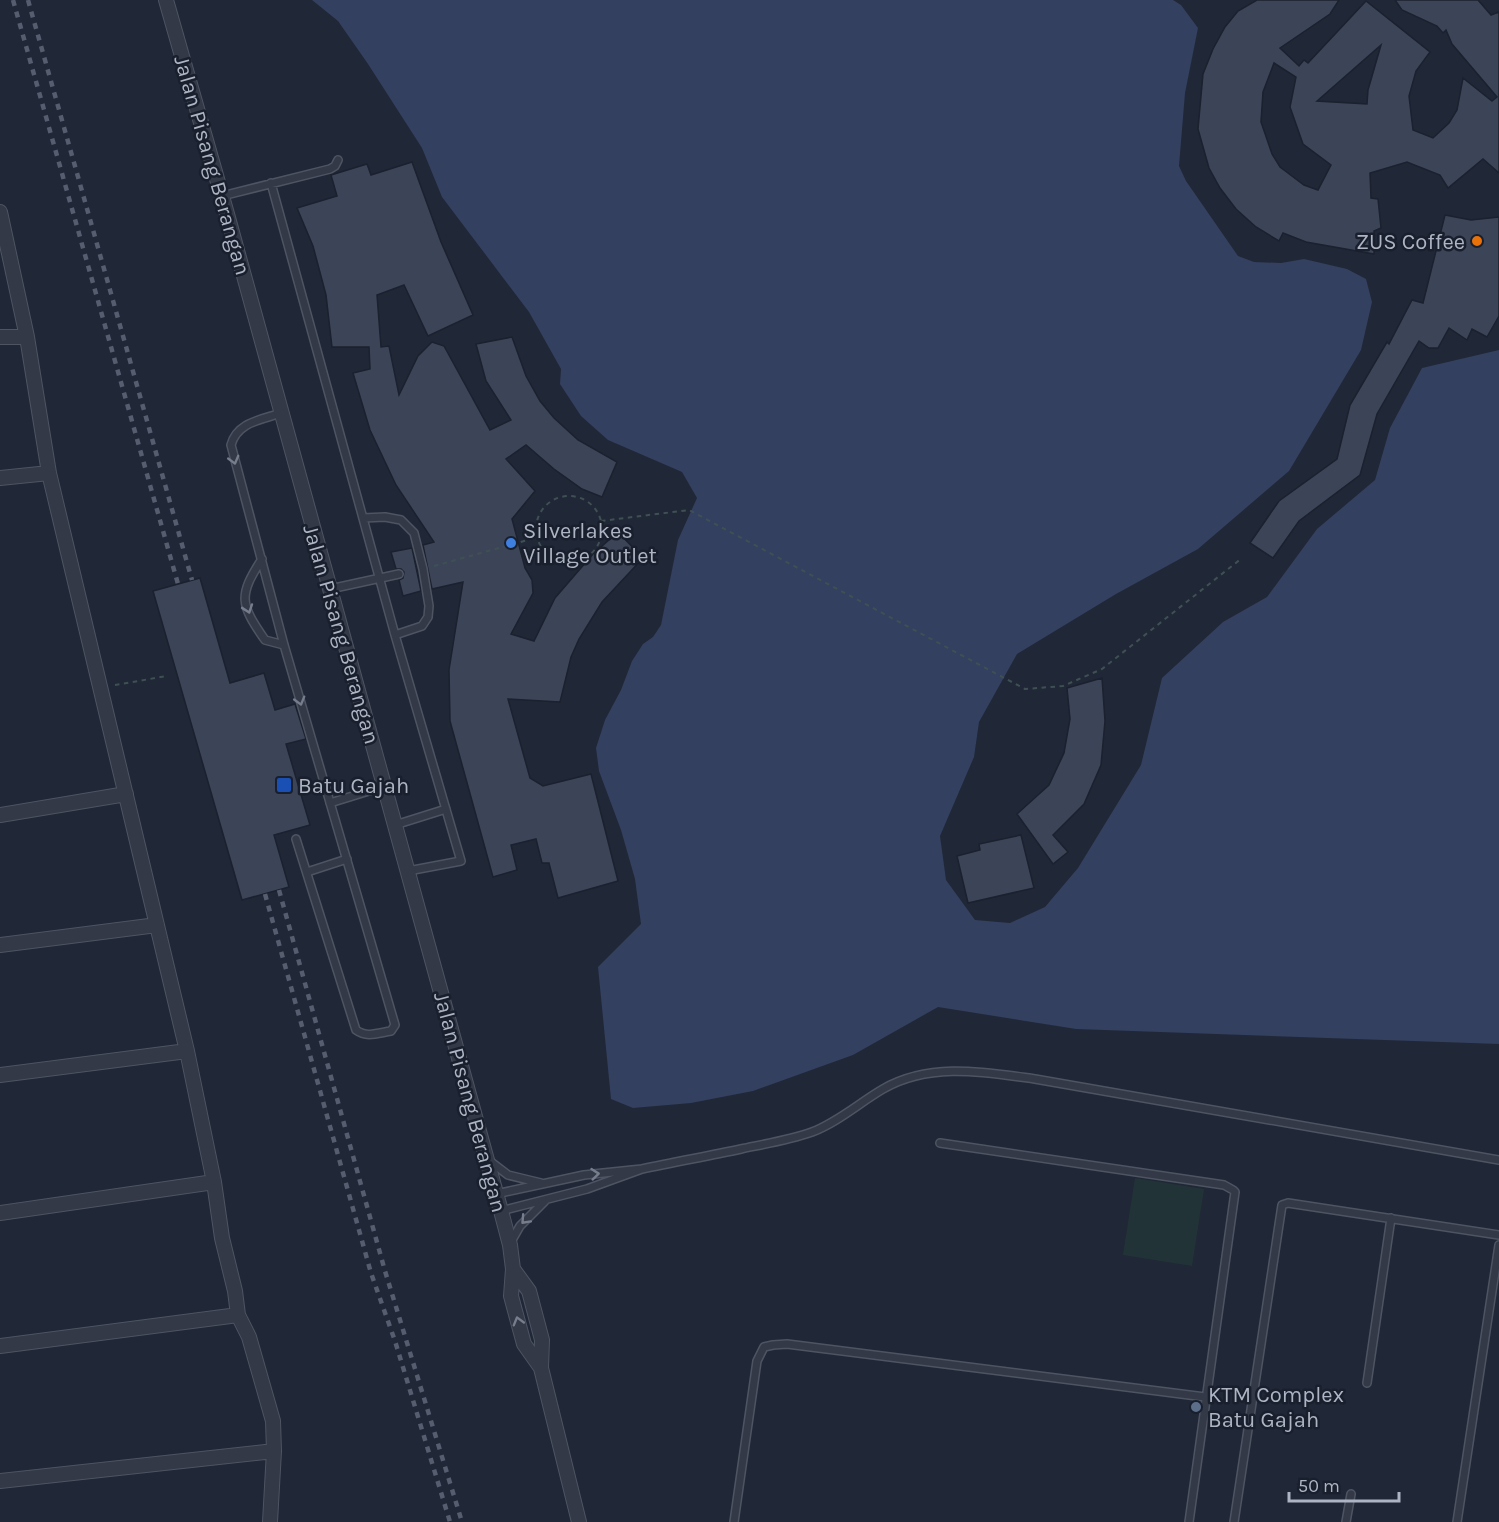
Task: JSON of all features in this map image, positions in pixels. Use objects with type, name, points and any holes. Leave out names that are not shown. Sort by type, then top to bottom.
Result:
[{"type":"street","name":"Jalan Pisang Berangan","points":[[166,0],[501,1211],[510,1245],[513,1269],[511,1296],[524,1344],[541,1368]]},
{"type":"street","points":[[0,212],[27,337],[49,473],[187,1051],[238,1315],[249,1337],[273,1421],[274,1451],[270,1522]]},
{"type":"street","points":[[0,337],[27,337]]},
{"type":"street","points":[[0,478],[49,473]]},
{"type":"street","points":[[0,815],[126,794]]},
{"type":"street","points":[[0,945],[157,925]]},
{"type":"street","points":[[0,1075],[187,1051]]},
{"type":"street","points":[[0,1213],[214,1182]]},
{"type":"street","name":"Jalan Pisang Berangan","points":[[513,1269],[529,1291],[542,1340],[541,1368],[579,1522]]},
{"type":"street","points":[[511,1296],[529,1291]]},
{"type":"street","points":[[0,1346],[238,1315]]},
{"type":"street","points":[[524,1344],[542,1340]]},
{"type":"street","points":[[0,1481],[274,1451]]},
{"type":"lane","points":[[222,196],[330,169],[338,160]]},
{"type":"lane","points":[[271,183],[395,635],[461,861],[408,871]]},
{"type":"lane","points":[[281,413],[241,426],[233,434],[231,445],[284,645],[395,1025],[390,1031],[369,1035],[356,1030],[297,839]]},
{"type":"lane","points":[[363,518],[401,520],[414,533],[423,569],[429,606],[428,617],[422,626],[395,635]]},
{"type":"lane","points":[[262,559],[249,579],[244,604],[253,624],[264,640],[284,645]]},
{"type":"lane","points":[[330,589],[399,574]]},
{"type":"lane","points":[[330,803],[385,786]]},
{"type":"lane","points":[[395,825],[446,809]]},
{"type":"lane","points":[[307,872],[347,860]]},
{"type":"lane","points":[[496,1194],[558,1180],[642,1169],[797,1136],[828,1125],[900,1080],[953,1071],[983,1072],[1035,1079],[1499,1160]]},
{"type":"lane","points":[[940,1143],[1224,1185],[1235,1192],[1189,1522]]},
{"type":"lane","points":[[486,1156],[502,1172],[545,1184]]},
{"type":"lane","points":[[501,1211],[563,1195],[642,1169]]},
{"type":"lane","points":[[558,1180],[563,1195]]},
{"type":"lane","points":[[510,1245],[520,1226],[546,1199]]},
{"type":"lane","points":[[1234,1522],[1281,1207],[1288,1203],[1499,1234]]},
{"type":"lane","points":[[1367,1383],[1390,1218]]},
{"type":"lane","points":[[1456,1522],[1499,1245]]},
{"type":"lane","points":[[734,1522],[757,1361],[764,1347],[787,1344],[1205,1397]]},
{"type":"lane","points":[[1346,1522],[1351,1494]]},
{"type":"path","points":[[566,496],[577,497],[588,502],[596,510],[601,521],[600,541],[595,550],[578,561],[557,560],[548,555],[536,538],[538,515],[555,499],[566,496]]},
{"type":"path","points":[[601,521],[689,510],[1025,689],[1063,686],[1102,669],[1242,558]]},
{"type":"path","points":[[423,569],[536,538]]},
{"type":"path","points":[[100,688],[167,676]]},
{"type":"shaded area","points":[[1135,1178],[1204,1189],[1192,1266],[1123,1255]]},
{"type":"water","points":[[312,0],[1173,0],[1181,5],[1198,28],[1185,93],[1179,166],[1186,181],[1238,256],[1254,262],[1281,263],[1304,259],[1347,269],[1366,279],[1372,302],[1361,350],[1289,471],[1198,549],[1116,594],[1017,654],[979,722],[974,757],[940,836],[946,880],[975,920],[1010,923],[1045,907],[1078,868],[1141,765],[1162,678],[1223,622],[1267,597],[1317,529],[1375,480],[1390,428],[1422,368],[1499,350],[1499,1044],[1076,1029],[938,1007],[853,1055],[753,1091],[691,1103],[633,1108],[611,1099],[598,967],[641,924],[635,879],[621,830],[599,771],[596,748],[605,720],[621,690],[632,661],[643,644],[653,637],[661,625],[678,540],[697,498],[682,472],[608,440],[581,416],[560,384],[561,369],[529,312],[442,197],[422,148],[368,64],[338,21]]},
{"type":"building","points":[[1257,0],[1339,0],[1330,14],[1280,48],[1299,66],[1304,60],[1308,63],[1366,1],[1430,52],[1416,71],[1409,96],[1413,130],[1433,138],[1449,123],[1457,110],[1463,78],[1492,101],[1497,97],[1452,44],[1446,30],[1443,33],[1437,26],[1402,10],[1395,0],[1478,0],[1491,15],[1499,12],[1499,173],[1483,159],[1448,188],[1440,175],[1407,162],[1370,173],[1371,198],[1378,199],[1381,228],[1374,231],[1374,254],[1306,242],[1283,233],[1279,241],[1256,227],[1236,209],[1220,188],[1209,168],[1198,129],[1203,74],[1225,27],[1238,11]],"holes":[[[1381,45],[1368,90],[1367,104],[1317,101]],[[1274,63],[1296,77],[1290,107],[1303,144],[1331,165],[1318,190],[1304,185],[1280,167],[1272,154],[1261,122],[1263,92]]]},
{"type":"building","points":[[412,162],[441,242],[473,315],[428,336],[404,285],[377,295],[381,347],[389,346],[399,395],[418,356],[432,342],[444,346],[490,430],[511,420],[486,381],[476,344],[512,337],[526,376],[540,401],[554,418],[578,440],[617,462],[602,497],[582,489],[526,445],[506,459],[535,491],[512,519],[525,568],[532,580],[533,593],[511,634],[534,641],[555,598],[593,554],[618,532],[643,558],[602,602],[579,639],[571,657],[560,702],[508,699],[530,778],[543,786],[591,774],[618,881],[558,898],[549,863],[542,863],[536,839],[511,845],[517,870],[493,877],[450,721],[449,670],[463,582],[432,589],[423,545],[434,542],[396,485],[370,430],[353,373],[370,369],[369,347],[332,347],[326,295],[313,246],[297,208],[337,196],[331,175],[367,164],[371,175]]},
{"type":"building","points":[[1445,215],[1471,220],[1499,217],[1499,316],[1487,337],[1472,329],[1467,340],[1449,328],[1438,348],[1429,348],[1419,341],[1377,414],[1360,475],[1299,521],[1273,558],[1250,543],[1279,501],[1337,459],[1350,405],[1387,342],[1389,344],[1412,300],[1423,303]]},
{"type":"building","points":[[412,548],[421,591],[403,596],[399,580],[403,578],[404,572],[396,569],[391,552]]},
{"type":"building","points":[[200,578],[230,683],[264,673],[275,710],[295,704],[306,739],[286,744],[310,825],[274,835],[289,887],[242,900],[153,591]]},
{"type":"building","points":[[1102,678],[1105,721],[1101,765],[1084,804],[1053,835],[1068,852],[1053,864],[1017,814],[1049,785],[1064,753],[1070,719],[1067,688]]},
{"type":"building","points":[[1021,835],[1034,888],[968,903],[957,856],[980,850],[979,844]]},
{"type":"railway","points":[[13,0],[178,584]]},
{"type":"railway","points":[[28,0],[192,580]]},
{"type":"railway","points":[[279,890],[385,1271],[462,1522]]},
{"type":"railway","points":[[265,894],[371,1273],[395,1341],[450,1522]]},
{"type":"place","name":"ZUS Coffee","points":[[1477,241]]},
{"type":"place","name":"Silverlakes Village Outlet","points":[[511,543]]},
{"type":"place","name":"Batu Gajah","points":[[284,785]]},
{"type":"place","name":"KTM Complex Batu Gajah","points":[[1196,1407]]}]
